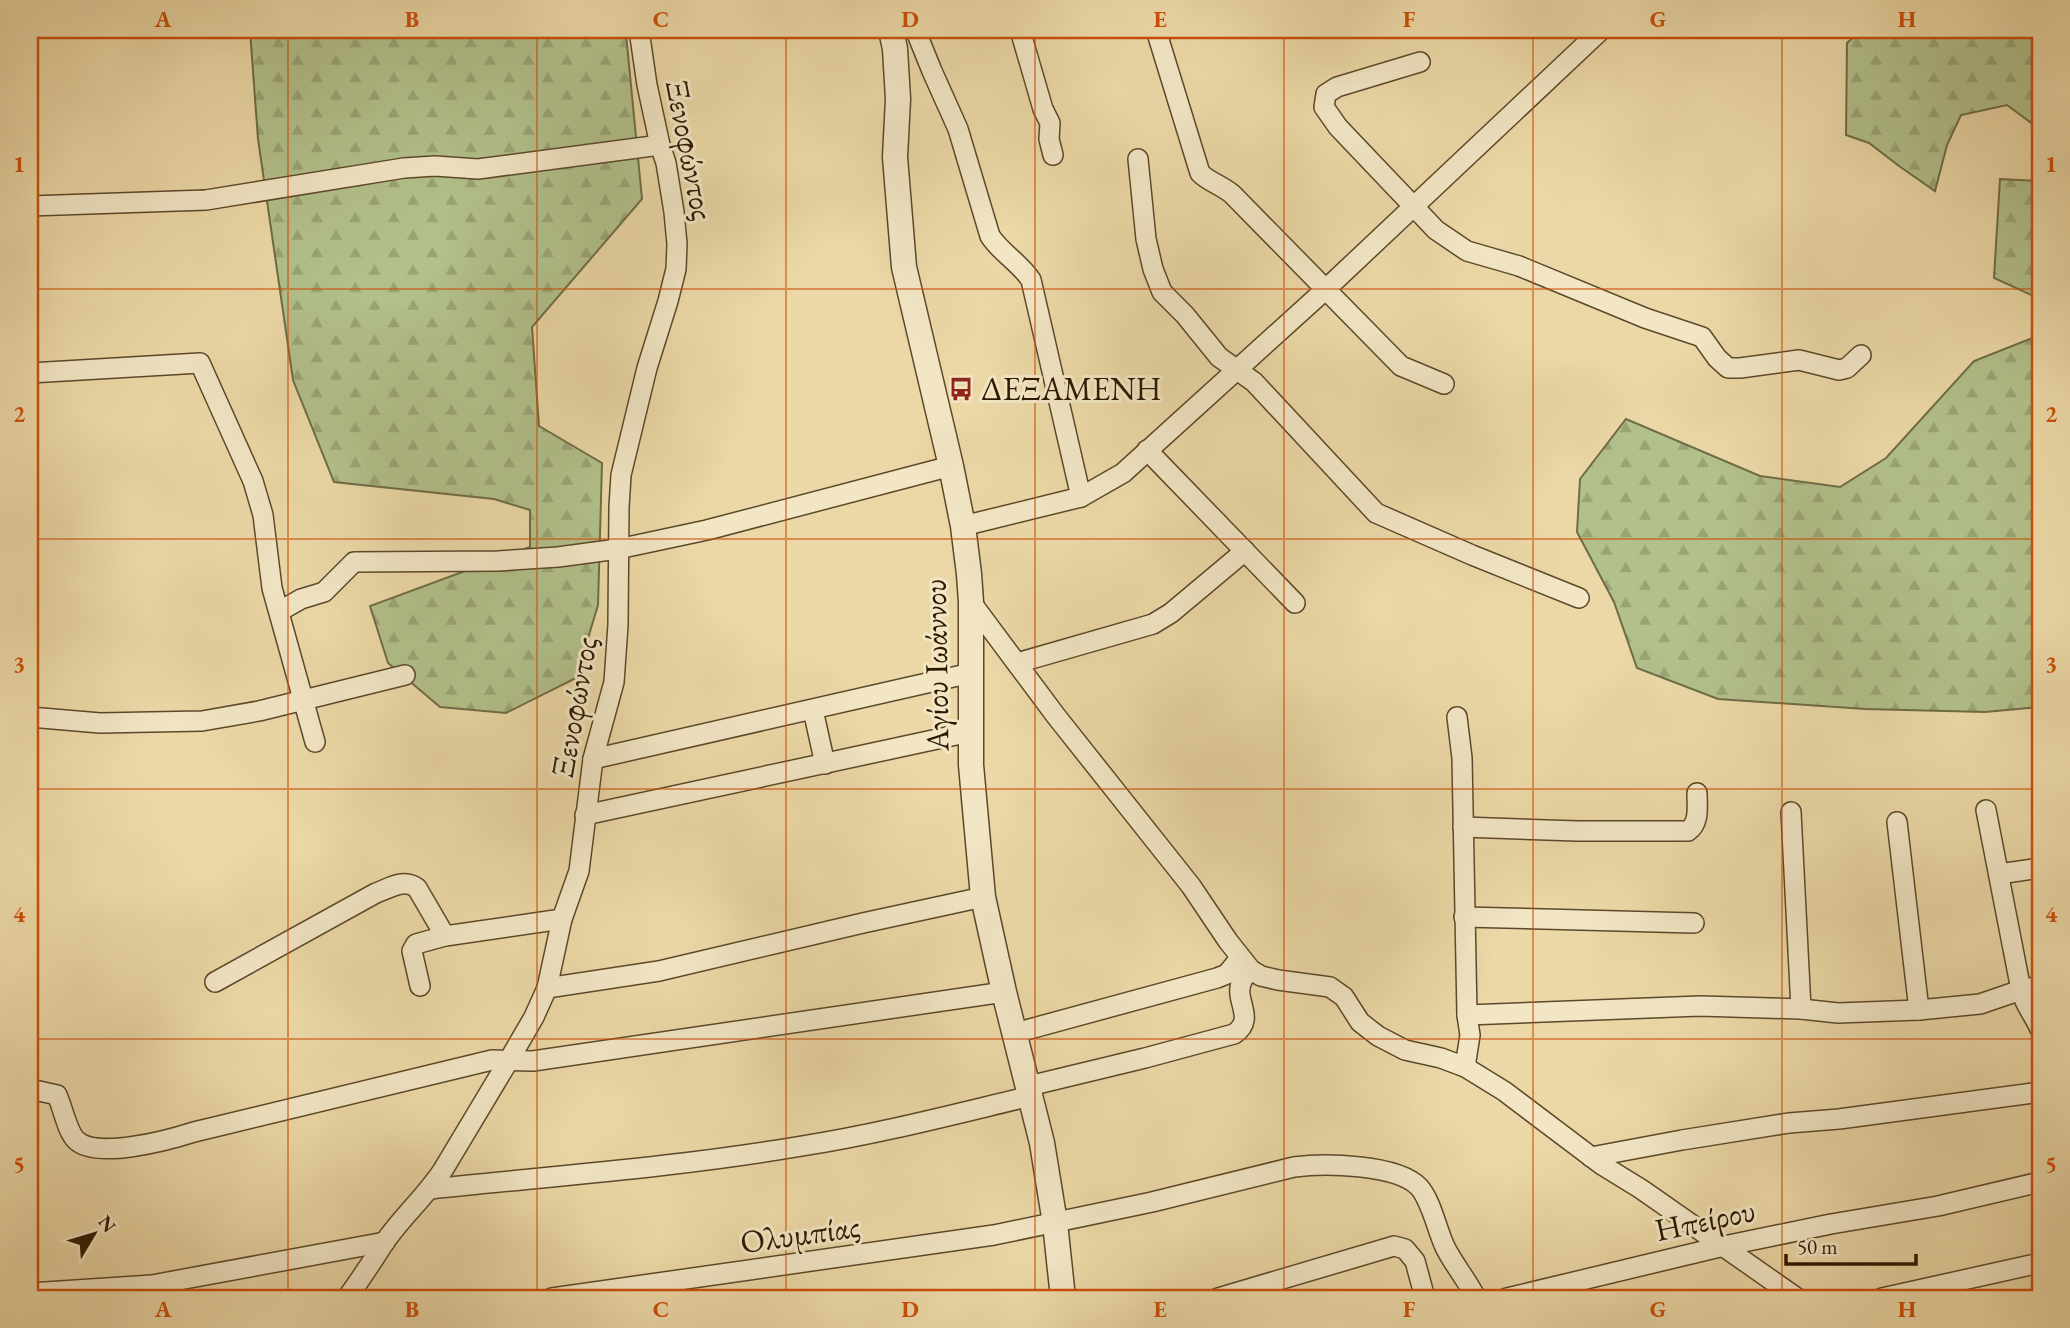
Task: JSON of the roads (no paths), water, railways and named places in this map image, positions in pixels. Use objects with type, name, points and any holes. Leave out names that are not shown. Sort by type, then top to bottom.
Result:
[{"type":"street","name":"Ξενοφώντος","points":[[347,1298],[385,1242],[430,1189],[534,1017],[547,988],[562,919],[579,871],[593,759],[611,698],[617,659],[621,475],[647,368],[676,268],[674,212],[666,163],[647,85],[639,30]]},
{"type":"street","points":[[1020,30],[1043,109],[1050,123],[1049,139],[1053,155]]},
{"type":"street","points":[[1156,30],[1200,173],[1232,194],[1401,366],[1444,384]]},
{"type":"street","points":[[963,526],[1080,497],[1123,473],[1326,289],[1601,30]]},
{"type":"street","points":[[893,40],[921,32],[932,71],[958,129],[990,236],[998,248],[1025,271],[1031,280],[1080,497]]},
{"type":"street","name":"Αγίου Ιωάννου","points":[[893,40],[898,99],[895,157],[904,267],[951,466],[963,526],[971,602],[971,765],[983,897],[1003,992],[1042,1143],[1055,1223],[1063,1298]]},
{"type":"street","points":[[1420,62],[1337,87],[1326,94],[1324,107],[1338,127],[1436,230],[1467,251],[1519,267],[1645,318],[1702,337],[1728,368],[1741,369],[1799,360],[1839,370],[1847,368],[1861,355]]},
{"type":"street","points":[[30,206],[206,200],[404,168],[435,166],[478,169],[660,145]]},
{"type":"street","points":[[1138,159],[1146,239],[1162,292],[1185,315],[1219,357],[1254,382],[1376,513],[1579,598]]},
{"type":"street","points":[[30,373],[200,363],[253,481],[268,543],[272,588],[315,742]]},
{"type":"street","points":[[1147,450],[1295,603]]},
{"type":"street","points":[[280,611],[301,599],[324,592],[355,562],[498,561],[618,549],[707,530],[951,466]]},
{"type":"street","points":[[1017,663],[1153,624],[1171,613],[1245,551]]},
{"type":"street","points":[[971,602],[1191,886],[1246,964],[1261,976],[1330,987],[1344,998],[1360,1022],[1378,1037],[1405,1050],[1441,1058],[1465,1067],[1504,1091],[1591,1157],[1797,1298]]},
{"type":"street","points":[[593,759],[971,674]]},
{"type":"street","points":[[30,717],[100,723],[201,721],[259,711],[405,675]]},
{"type":"street","points":[[813,710],[825,764]]},
{"type":"street","points":[[1457,717],[1462,758],[1464,917],[1470,1035],[1465,1067]]},
{"type":"street","points":[[585,816],[970,732]]},
{"type":"street","points":[[1463,827],[1688,831],[1694,827],[1697,819],[1697,793]]},
{"type":"street","points":[[1986,810],[1999,874],[2031,988],[2025,1006],[2040,1029]]},
{"type":"street","points":[[1791,812],[1801,1009]]},
{"type":"street","points":[[1897,822],[1919,1010]]},
{"type":"street","points":[[1999,874],[2040,868]]},
{"type":"street","points":[[215,982],[376,893],[402,883],[411,883],[417,888],[445,936]]},
{"type":"street","points":[[547,988],[659,971],[983,897]]},
{"type":"street","points":[[1464,917],[1694,923]]},
{"type":"street","points":[[420,985],[412,951],[416,944],[445,936],[562,919]]},
{"type":"street","points":[[1015,1033],[1217,978],[1246,964]]},
{"type":"street","points":[[430,1189],[707,1160],[803,1146],[889,1129],[1030,1091],[1234,1034],[1242,1029],[1245,1020],[1240,994],[1246,964]]},
{"type":"street","points":[[1467,1015],[1700,1006],[1801,1009],[1838,1013],[1919,1010],[1980,1004],[2031,988]]},
{"type":"street","points":[[30,1089],[57,1095],[73,1137],[79,1143],[111,1148],[167,1140],[492,1060],[533,1061],[1003,992]]},
{"type":"street","points":[[1591,1157],[1789,1123],[1839,1119],[2040,1092]]},
{"type":"street","name":"Ολυμπίας","points":[[552,1298],[968,1239],[1055,1223],[1316,1164],[1392,1172],[1410,1179],[1421,1189],[1446,1248],[1476,1298]]},
{"type":"street","name":"Ηπείρου","points":[[1507,1298],[1724,1246],[1831,1224],[2039,1188]]},
{"type":"street","points":[[30,1293],[152,1285],[385,1242]]},
{"type":"street","points":[[1218,1298],[1394,1246],[1405,1249],[1415,1261],[1425,1298]]},
{"type":"street","points":[[1882,1298],[2040,1263]]},
{"type":"place","name":"ΔΕΞΑΜΕΝΗ","points":[[961,389]]}]
